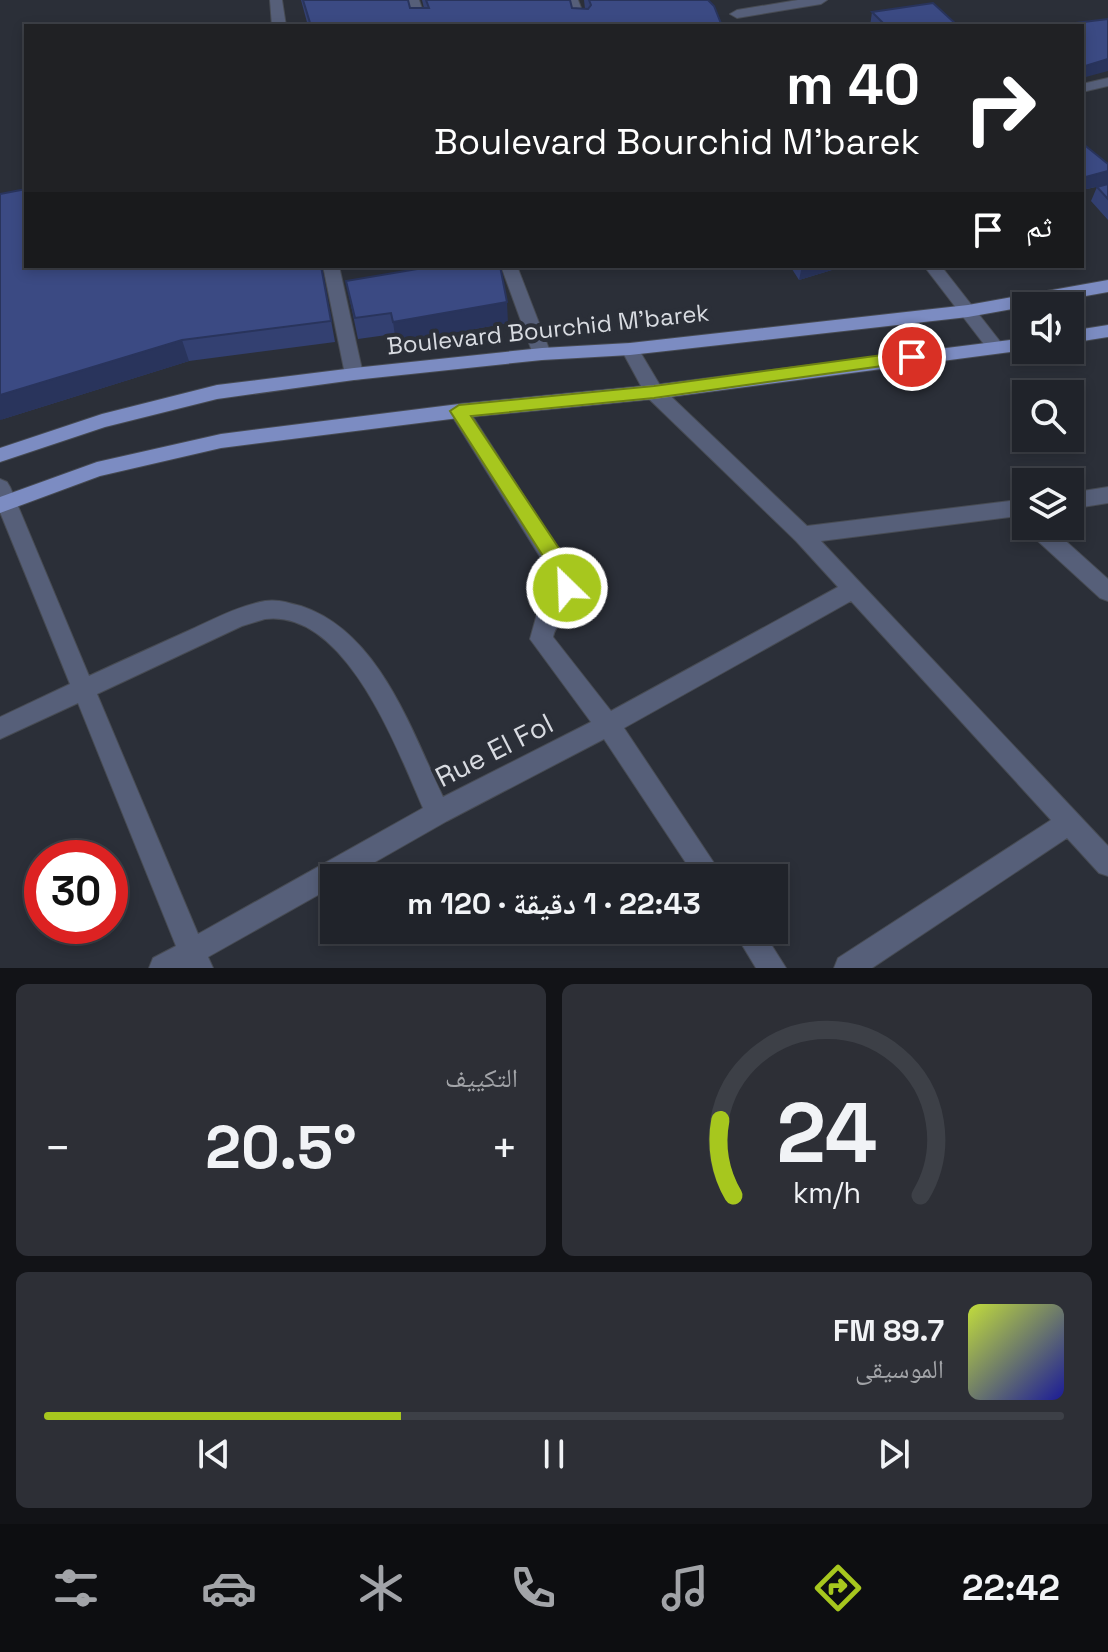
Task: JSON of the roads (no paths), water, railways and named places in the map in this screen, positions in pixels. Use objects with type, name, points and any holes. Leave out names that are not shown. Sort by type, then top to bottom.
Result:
[{"type":"main road","name":"Boulevard Bourchid M'barek","points":[[0,455],[102,421],[217,392],[354,374],[542,354],[630,349],[968,311],[1108,286]]},
{"type":"main road","points":[[1084,335],[1108,331]]},
{"type":"main road","points":[[2,498],[97,469],[221,441],[459,411],[654,392],[857,363],[1012,346]]},
{"type":"street","points":[[276,0],[279,24]]},
{"type":"street","points":[[413,0],[420,24]]},
{"type":"street","points":[[572,0],[580,24]]},
{"type":"street","points":[[726,0],[741,20],[821,0]]},
{"type":"street","points":[[1084,88],[1108,82]]},
{"type":"street","points":[[331,268],[354,374]]},
{"type":"street","points":[[510,268],[542,354]]},
{"type":"street","points":[[934,268],[996,348]]},
{"type":"street","points":[[630,349],[654,392],[803,535],[1108,864]]},
{"type":"street","points":[[459,411],[565,578],[564,603],[545,621],[541,639],[608,725],[702,864]]},
{"type":"street","points":[[1084,499],[1108,495]]},
{"type":"street","points":[[2,498],[196,959]]},
{"type":"street","points":[[803,535],[1012,512]]},
{"type":"street","points":[[1050,540],[1108,592]]},
{"type":"street","name":"Rue El Fol","points":[[163,968],[196,959],[438,813],[608,725],[853,589]]},
{"type":"street","points":[[0,728],[262,610],[295,612],[325,627],[371,675],[438,813]]},
{"type":"street","points":[[848,968],[1069,822]]},
{"type":"street","points":[[756,944],[772,968]]}]
